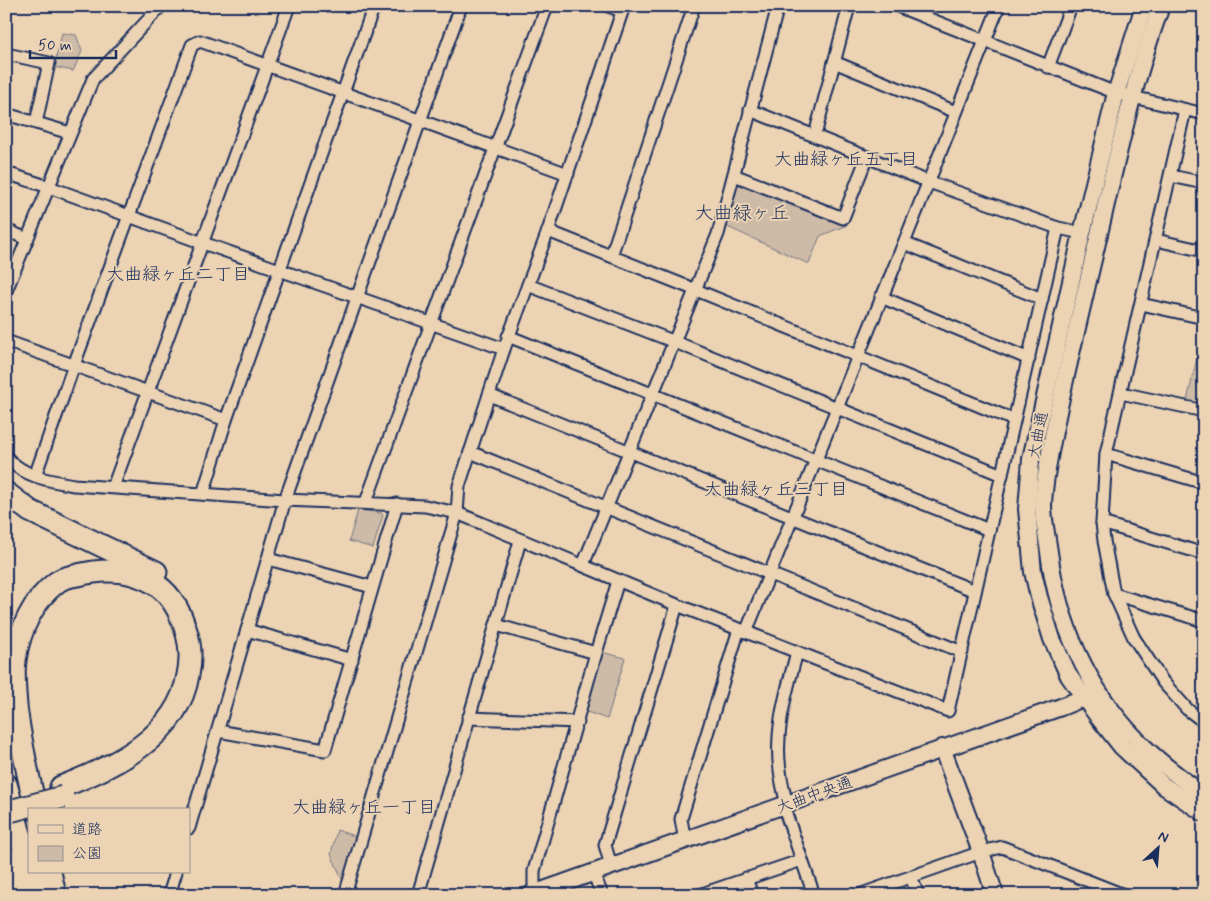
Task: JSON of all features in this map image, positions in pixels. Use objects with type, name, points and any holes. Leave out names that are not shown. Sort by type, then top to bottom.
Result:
[{"type":"highway","points":[[6,493],[30,511],[156,571],[178,591],[191,612],[200,635],[200,659],[196,690],[175,730],[145,758],[105,781],[62,792],[6,801]]},
{"type":"highway","points":[[6,812],[62,792],[123,759],[154,736],[179,703],[187,684],[191,660],[190,642],[184,623],[174,603],[159,587],[140,576],[118,570],[96,570],[58,581],[44,594],[29,614],[20,637],[15,661],[14,688],[20,736],[36,808]]},
{"type":"highway","points":[[6,784],[28,862]]},
{"type":"highway","points":[[6,857],[17,895]]},
{"type":"highway","points":[[31,874],[37,895]]},
{"type":"highway","points":[[50,874],[55,895]]},
{"type":"street","points":[[6,291],[93,79],[161,6]]},
{"type":"street","points":[[113,488],[289,6]]},
{"type":"street","points":[[203,494],[226,420],[374,6]]},
{"type":"street","points":[[190,825],[285,500],[461,6]]},
{"type":"street","points":[[366,502],[547,6]]},
{"type":"street","points":[[345,895],[457,513],[459,486],[508,336],[548,231],[623,9],[608,6]]},
{"type":"street","points":[[611,256],[694,6]]},
{"type":"street","points":[[583,565],[608,508],[718,234],[778,6]]},
{"type":"street","points":[[815,135],[849,6]]},
{"type":"street","points":[[897,6],[921,11],[1048,67],[1123,95],[1204,114]]},
{"type":"street","points":[[685,841],[681,819],[742,630],[769,573],[837,408],[999,6]]},
{"type":"street","points":[[1048,67],[1071,6]]},
{"type":"street","name":"大曲通","points":[[1144,6],[1123,95],[1051,442],[1043,506],[1052,574],[1058,599],[1068,632],[1084,668],[1090,693],[1122,747],[1164,786],[1204,813]]},
{"type":"street","name":"大曲通","points":[[1161,6],[1123,95],[1082,233],[1031,459],[1027,509],[1033,572],[1059,658],[1090,693],[1111,710],[1137,740],[1172,772],[1204,794]]},
{"type":"street","points":[[35,476],[192,44],[200,41],[568,174]]},
{"type":"street","points":[[6,54],[49,63],[36,123]]},
{"type":"street","points":[[834,62],[956,112]]},
{"type":"street","points":[[750,110],[929,182],[1058,228],[1082,233]]},
{"type":"street","points":[[1186,110],[1106,454],[1102,524],[1114,594],[1134,638],[1163,682],[1187,710],[1203,721]]},
{"type":"street","points":[[6,114],[70,133]]},
{"type":"street","points":[[734,174],[843,218],[867,157]]},
{"type":"street","points":[[6,173],[504,349]]},
{"type":"street","points":[[1171,176],[1204,183]]},
{"type":"street","points":[[6,457],[13,464],[42,480],[74,485],[285,500],[425,506],[457,513],[520,541],[583,565],[677,605],[948,711],[1058,228]]},
{"type":"street","points":[[6,230],[27,239]]},
{"type":"street","points":[[548,231],[1014,420]]},
{"type":"street","points":[[1156,240],[1204,251]]},
{"type":"street","points":[[904,243],[1042,300]]},
{"type":"street","points":[[528,285],[675,342],[1002,475]]},
{"type":"street","points":[[881,298],[1029,359]]},
{"type":"street","points":[[1141,304],[1204,318]]},
{"type":"street","points":[[508,336],[989,530]]},
{"type":"street","points":[[6,341],[226,420]]},
{"type":"street","points":[[1121,393],[1204,411]]},
{"type":"street","points":[[489,395],[975,591]]},
{"type":"street","points":[[470,452],[962,652]]},
{"type":"street","points":[[1106,454],[1204,483]]},
{"type":"street","points":[[218,731],[325,750],[397,504]]},
{"type":"street","points":[[1102,524],[1204,554]]},
{"type":"street","points":[[418,895],[520,541]]},
{"type":"street","points":[[268,559],[372,587]]},
{"type":"street","points":[[532,894],[534,872],[618,581]]},
{"type":"street","points":[[1114,594],[1204,621]]},
{"type":"street","points":[[611,866],[605,846],[677,605]]},
{"type":"street","points":[[496,626],[596,653]]},
{"type":"street","points":[[247,630],[352,660]]},
{"type":"street","points":[[797,652],[782,709],[779,737],[780,768],[785,805],[814,895]]},
{"type":"street","name":"大曲中央通","points":[[532,894],[1061,707],[1090,693]]},
{"type":"street","points":[[468,718],[578,722]]},
{"type":"street","points":[[942,748],[995,895]]},
{"type":"street","points":[[859,895],[981,852],[1002,847],[1124,895]]},
{"type":"street","points":[[699,895],[802,860]]},
{"type":"street","points":[[593,872],[602,895]]},
{"type":"street","points":[[169,895],[175,874]]},
{"type":"street","points":[[911,877],[918,895]]},
{"type":"street","points":[[746,878],[752,895]]},
{"type":"green space","points":[[62,33],[76,35],[82,51],[73,71],[54,67]]},
{"type":"green space","points":[[734,175],[847,225],[820,236],[809,264],[721,224]]},
{"type":"green space","points":[[1204,329],[1204,409],[1186,405]]},
{"type":"green space","points":[[358,510],[381,513],[383,515],[373,548],[349,541]]},
{"type":"green space","points":[[601,652],[625,658],[607,719],[584,711]]},
{"type":"green space","points":[[337,830],[357,837],[343,881],[331,854]]},
{"type":"district","name":"大曲緑ヶ丘五丁目","points":[[846,159]]},
{"type":"district","name":"大曲緑ヶ丘","points":[[742,212]]},
{"type":"district","name":"大曲緑ヶ丘二丁目","points":[[178,274]]},
{"type":"district","name":"大曲緑ヶ丘三丁目","points":[[776,489]]},
{"type":"district","name":"大曲緑ヶ丘一丁目","points":[[364,807]]}]
